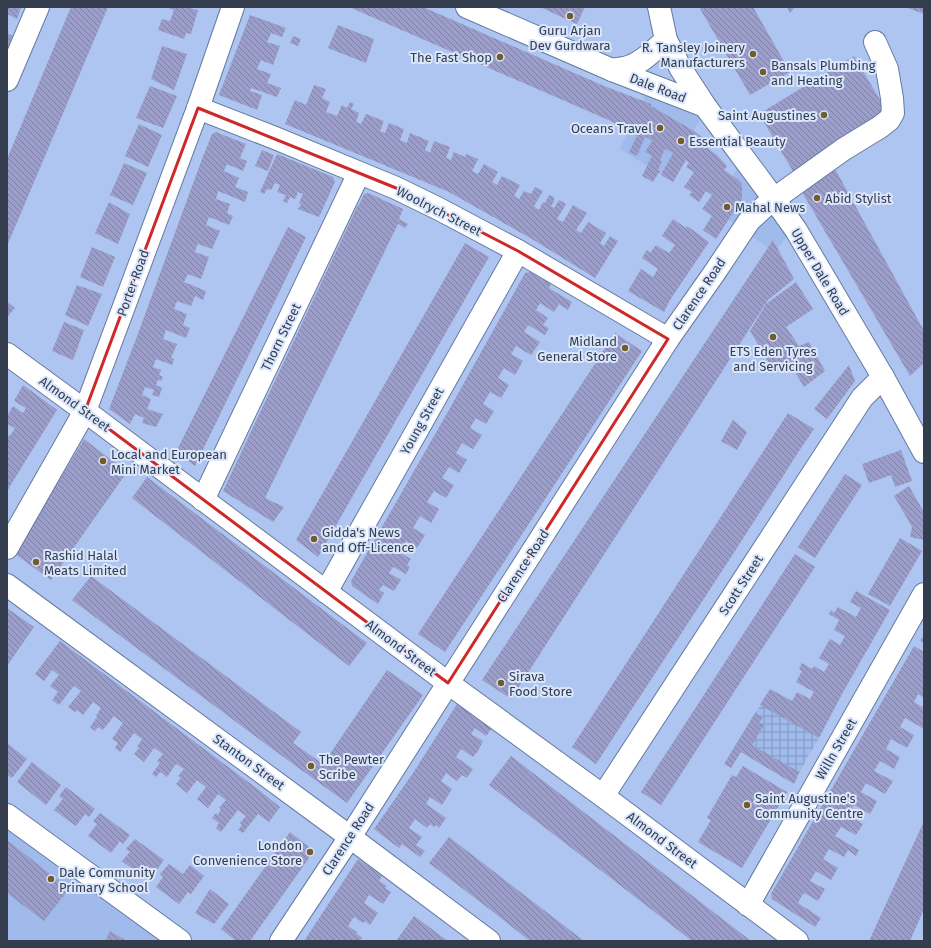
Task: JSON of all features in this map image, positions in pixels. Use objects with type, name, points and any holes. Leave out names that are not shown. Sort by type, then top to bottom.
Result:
[{"type":"street","points":[[7,80],[38,7]]},
{"type":"street","name":"Porter Road","points":[[7,548],[85,411],[198,108],[233,7]]},
{"type":"street","name":"Dale Road","points":[[467,7],[612,70],[705,106]]},
{"type":"street","name":"Upper Dale Road","points":[[659,7],[666,40],[681,70],[705,106],[796,230],[883,377],[921,437]]},
{"type":"street","name":"Dale Road","points":[[612,70],[626,68],[637,63],[666,40]]},
{"type":"street","name":"Clarence Road","points":[[282,941],[668,339],[749,221],[774,199],[889,120],[893,113],[887,69],[875,42]]},
{"type":"street","name":"Woolrych Street","points":[[198,108],[396,188],[439,209],[518,251],[668,339]]},
{"type":"street","name":"Thorn Street","points":[[203,500],[359,173]]},
{"type":"street","name":"Young Street","points":[[326,592],[518,251]]},
{"type":"street","name":"Almond Street","points":[[7,354],[796,941]]},
{"type":"street","name":"Scott Street","points":[[603,796],[862,398],[883,377]]},
{"type":"street","name":"Stanton Street","points":[[7,585],[489,941]]},
{"type":"street","name":"Willn Street","points":[[748,905],[924,594]]},
{"type":"street","points":[[7,815],[180,941]]},
{"type":"highlighted area","points":[[198,108],[396,188],[518,251],[668,339],[448,683],[85,411]]},
{"type":"shaded area","points":[[648,88],[704,113],[665,177],[620,149]]},
{"type":"shaded area","points":[[745,157],[795,228],[774,252],[711,207]]},
{"type":"shaded area","points":[[770,689],[792,701],[819,738],[794,784],[735,747]]},
{"type":"shaded area","name":"Dale Community Primary School","points":[[7,817],[181,941],[7,941]]},
{"type":"building","points":[[7,7],[21,7],[17,19],[7,14]]},
{"type":"building","points":[[71,7],[108,7],[7,246],[7,159]]},
{"type":"building","points":[[166,7],[193,7],[192,9],[198,10],[191,34],[186,33],[184,39],[158,30],[162,19],[170,21],[174,10]]},
{"type":"building","points":[[349,7],[423,7],[604,86],[651,104],[651,106],[694,131],[705,140],[702,144],[717,155],[727,166],[724,170],[742,184],[742,199],[716,239],[703,230],[712,216],[702,209],[712,195],[706,191],[699,202],[689,195],[692,192],[684,187],[694,172],[686,167],[689,163],[686,160],[673,182],[661,175],[673,153],[665,149],[660,160],[662,161],[658,170],[660,171],[653,182],[642,176],[652,156],[645,152],[652,141],[648,138],[645,137],[637,156],[629,152],[637,136],[613,122]]},
{"type":"building","name":"Guru Arjan Dev Gurdwara","points":[[540,7],[585,7],[577,24]]},
{"type":"building","points":[[699,7],[753,7],[790,72],[750,95]]},
{"type":"building","points":[[787,7],[795,7],[790,13]]},
{"type":"building","points":[[905,7],[924,7],[924,14]]},
{"type":"building","points":[[250,15],[286,28],[282,37],[271,33],[267,42],[280,46],[273,65],[261,60],[257,69],[271,74],[267,83],[281,88],[277,97],[251,88],[250,91],[262,95],[257,110],[219,95]]},
{"type":"building","points":[[338,25],[374,39],[366,63],[328,48]]},
{"type":"building","points":[[7,33],[13,36],[7,48]]},
{"type":"building","points":[[293,36],[301,39],[298,46],[290,43]]},
{"type":"building","points":[[162,46],[187,54],[174,90],[151,79]]},
{"type":"building","name":"Saint Augustines","points":[[854,56],[889,115],[794,173],[759,114]]},
{"type":"building","points":[[314,85],[326,89],[322,98],[330,102],[326,112],[337,116],[342,105],[347,108],[350,102],[354,104],[351,109],[359,113],[356,122],[361,124],[366,114],[384,121],[380,131],[385,133],[389,123],[404,129],[400,140],[407,143],[410,133],[429,141],[425,150],[430,153],[434,141],[450,147],[446,158],[451,160],[454,152],[465,157],[466,154],[478,159],[472,171],[478,174],[484,164],[498,172],[492,182],[497,185],[502,176],[520,185],[514,196],[519,199],[524,191],[531,194],[535,187],[543,191],[534,206],[539,210],[549,195],[554,197],[554,202],[551,206],[554,208],[559,200],[566,204],[557,219],[563,222],[573,205],[587,213],[576,230],[581,233],[588,222],[606,233],[600,243],[604,246],[610,236],[618,241],[595,278],[532,239],[449,192],[285,124],[295,100],[306,105]]},
{"type":"building","points":[[150,86],[177,96],[163,128],[136,118]]},
{"type":"building","points":[[139,124],[162,135],[148,167],[125,156]]},
{"type":"building","points":[[216,132],[246,144],[240,158],[247,161],[243,171],[227,164],[224,171],[239,178],[235,187],[248,192],[245,202],[218,191],[216,199],[230,204],[227,213],[233,216],[229,225],[209,217],[206,225],[220,231],[212,249],[198,244],[196,248],[195,252],[209,257],[201,279],[188,274],[184,282],[206,291],[203,300],[195,296],[191,306],[177,301],[174,309],[187,314],[183,325],[190,328],[186,338],[166,330],[163,339],[177,344],[171,358],[174,359],[172,365],[156,359],[153,367],[161,370],[159,375],[163,377],[161,381],[158,380],[156,385],[162,388],[159,397],[152,395],[154,390],[145,387],[142,395],[151,399],[147,409],[163,414],[156,427],[142,423],[144,418],[135,414],[130,424],[109,409],[202,159],[212,134]]},
{"type":"building","points":[[262,150],[274,155],[268,171],[255,166]]},
{"type":"building","points":[[277,154],[333,177],[335,182],[319,217],[298,209],[301,204],[299,203],[303,194],[298,192],[295,199],[290,197],[287,203],[283,201],[286,195],[277,192],[280,185],[275,183],[271,190],[267,189],[264,194],[260,192]]},
{"type":"building","points":[[124,163],[147,173],[133,205],[110,195]]},
{"type":"building","points":[[834,167],[924,331],[924,363],[910,376],[799,187]]},
{"type":"building","points":[[368,193],[403,209],[399,219],[408,224],[405,228],[398,224],[265,498],[284,507],[273,522],[223,491],[358,205],[364,194]]},
{"type":"building","points":[[109,202],[130,214],[118,244],[95,233]]},
{"type":"building","points":[[673,219],[686,228],[687,226],[709,242],[670,300],[664,312],[628,291],[641,269],[653,277],[658,269],[642,258],[647,250],[650,253],[656,245],[669,253],[675,245],[662,236]]},
{"type":"building","points":[[288,227],[306,237],[195,466],[176,452]]},
{"type":"building","points":[[773,240],[794,279],[768,300],[511,699],[482,680]]},
{"type":"building","points":[[465,243],[489,257],[318,557],[296,540]]},
{"type":"building","points":[[92,247],[115,257],[103,287],[80,277]]},
{"type":"building","points":[[530,272],[551,284],[549,288],[572,302],[568,310],[559,304],[554,312],[540,303],[536,310],[548,318],[543,325],[549,328],[545,335],[528,325],[524,332],[540,342],[531,355],[516,346],[511,354],[523,361],[515,375],[504,368],[498,378],[509,385],[501,398],[490,392],[483,404],[494,411],[486,424],[476,418],[470,428],[482,435],[473,449],[462,443],[456,453],[467,460],[459,473],[449,467],[442,478],[454,485],[446,498],[434,491],[427,502],[439,509],[431,523],[420,516],[413,528],[425,535],[417,548],[406,541],[399,552],[411,559],[407,565],[410,567],[406,574],[393,567],[389,573],[401,580],[394,591],[383,585],[379,590],[384,593],[378,604],[352,586],[351,581],[525,273]]},
{"type":"building","name":"ETS Eden Tyres and Servicing","points":[[796,282],[813,309],[786,327],[799,346],[809,342],[825,371],[804,387],[790,364],[774,371],[750,331],[766,304]]},
{"type":"building","points":[[77,285],[102,294],[88,326],[65,315]]},
{"type":"building","points":[[7,302],[15,308],[7,317]]},
{"type":"building","points":[[64,322],[84,330],[73,360],[52,351]]},
{"type":"building","points":[[615,333],[642,351],[445,652],[418,634]]},
{"type":"building","points":[[849,365],[855,381],[827,419],[814,409]]},
{"type":"building","points":[[23,385],[57,410],[7,491],[7,435],[10,436],[15,428],[7,424],[7,416],[13,406],[23,413],[26,408],[14,401]]},
{"type":"building","points":[[788,413],[814,429],[596,764],[572,747]]},
{"type":"building","points":[[733,420],[747,432],[737,450],[721,441]]},
{"type":"building","points":[[84,439],[127,472],[51,580],[15,554]]},
{"type":"building","points":[[901,450],[912,481],[895,487],[891,475],[869,483],[862,464]]},
{"type":"building","points":[[845,474],[862,485],[815,558],[798,547]]},
{"type":"building","points":[[147,477],[367,643],[349,666],[132,498]]},
{"type":"building","points":[[909,486],[922,509],[924,508],[924,540],[910,537],[912,527],[894,496]]},
{"type":"building","points":[[900,538],[922,551],[890,606],[868,594]]},
{"type":"building","points":[[795,554],[815,567],[661,805],[641,792]]},
{"type":"building","points":[[91,576],[301,732],[293,743],[323,764],[387,670],[423,695],[347,803],[72,600]]},
{"type":"building","points":[[856,591],[890,610],[842,694],[819,738],[760,705],[770,689],[792,701],[797,692],[810,699],[814,692],[796,682],[802,671],[799,669],[802,663],[812,669],[814,666],[824,672],[829,664],[819,658],[830,639],[840,645],[845,636],[834,630],[839,620],[829,614],[831,610],[834,613],[838,607],[856,617],[861,608],[850,602]]},
{"type":"building","points":[[7,608],[34,627],[7,666]]},
{"type":"building","points":[[924,634],[924,643],[920,641]]},
{"type":"building","points":[[60,641],[280,807],[269,822],[258,814],[243,833],[238,830],[242,825],[240,823],[246,816],[238,810],[221,832],[216,828],[219,823],[212,818],[216,813],[218,815],[221,809],[219,808],[226,800],[218,794],[208,808],[197,799],[206,787],[197,780],[187,793],[176,784],[181,778],[178,776],[184,769],[176,764],[167,777],[160,772],[156,777],[152,774],[160,763],[157,761],[163,754],[154,748],[144,762],[134,754],[139,748],[137,747],[142,739],[134,733],[120,752],[115,748],[118,743],[112,739],[123,723],[114,716],[103,730],[98,727],[95,731],[90,727],[101,708],[93,702],[83,715],[77,710],[75,712],[68,707],[81,691],[74,686],[59,705],[52,700],[58,692],[50,686],[59,675],[52,670],[44,681],[35,674]]},
{"type":"building","points":[[914,646],[924,652],[924,698],[918,694],[914,702],[924,708],[924,729],[905,718],[900,727],[914,735],[907,748],[891,739],[886,749],[900,757],[894,769],[880,761],[874,771],[893,781],[885,794],[866,783],[861,792],[877,801],[870,814],[854,805],[848,815],[863,824],[856,835],[841,827],[835,836],[859,850],[856,856],[848,850],[844,857],[829,849],[823,859],[838,868],[831,880],[816,871],[810,881],[825,889],[818,901],[804,893],[800,899],[798,903],[821,918],[815,927],[772,899],[771,894]]},
{"type":"building","points":[[457,704],[492,728],[486,736],[475,728],[471,734],[483,741],[473,757],[461,749],[456,757],[473,769],[467,778],[462,775],[457,781],[446,773],[441,781],[452,789],[442,805],[430,797],[426,804],[446,818],[439,828],[436,825],[434,827],[430,824],[427,828],[415,819],[409,828],[422,837],[416,845],[425,851],[420,857],[402,844],[399,848],[374,829],[413,773]]},
{"type":"building","points":[[755,713],[763,717],[759,723],[764,725],[752,745],[799,772],[794,784],[741,752],[731,768],[724,764]]},
{"type":"building","points":[[7,743],[27,759],[12,778],[7,775]]},
{"type":"building","points":[[511,756],[751,941],[692,941],[489,785]]},
{"type":"building","points":[[32,762],[61,785],[46,805],[17,782]]},
{"type":"building","name":"Saint Augustine's Community Centre","points":[[743,766],[787,792],[742,868],[698,842],[711,820],[707,818],[732,775],[736,777]]},
{"type":"building","points":[[66,787],[95,809],[89,817],[85,814],[76,826],[54,810],[63,799],[59,796]]},
{"type":"building","points":[[100,813],[130,835],[123,844],[120,841],[111,853],[88,836],[97,824],[93,821]]},
{"type":"building","points":[[924,821],[924,909],[910,941],[869,941]]},
{"type":"building","points":[[290,832],[314,851],[250,941],[236,941],[221,929]]},
{"type":"building","points":[[449,837],[584,941],[530,941],[429,863]]},
{"type":"building","points":[[135,839],[164,860],[156,871],[152,867],[145,878],[122,861],[130,852],[126,849]]},
{"type":"building","points":[[7,840],[69,889],[44,921],[7,893]]},
{"type":"building","points":[[358,859],[382,876],[379,881],[387,886],[385,888],[391,892],[383,904],[369,895],[364,903],[378,913],[370,925],[365,921],[363,923],[354,917],[348,926],[357,932],[356,933],[362,938],[360,941],[304,941]]},
{"type":"building","points":[[169,864],[183,874],[190,865],[204,876],[191,894],[188,892],[179,904],[156,887],[163,877],[160,874]]},
{"type":"building","points":[[210,889],[229,904],[214,924],[195,913]]},
{"type":"building","points":[[414,916],[448,941],[396,941]]},
{"type":"building","points":[[110,931],[127,941],[105,941]]},
{"type":"place","name":"Guru Arjan Dev Gurdwara","points":[[570,16]]},
{"type":"place","name":"R. Tansley Joinery Manufacturers","points":[[753,54]]},
{"type":"place","name":"The Fast Shop","points":[[500,57]]},
{"type":"place","name":"Bansals Plumbing and Heating","points":[[763,72]]},
{"type":"place","name":"Saint Augustines","points":[[824,115]]},
{"type":"place","name":"Oceans Travel","points":[[660,128]]},
{"type":"place","name":"Essential Beauty","points":[[681,141]]},
{"type":"place","name":"Abid Stylist","points":[[817,198]]},
{"type":"place","name":"Mahal News","points":[[727,207]]},
{"type":"place","name":"ETS Eden Tyres and Servicing","points":[[773,337]]},
{"type":"place","name":"Midland General Store","points":[[625,348]]},
{"type":"place","name":"Local and European Mini Market","points":[[103,461]]},
{"type":"place","name":"Gidda's News and Off-Licence","points":[[314,539]]},
{"type":"place","name":"Rashid Halal Meats Limited","points":[[36,562]]},
{"type":"place","name":"Sirava Food Store","points":[[501,683]]},
{"type":"place","name":"The Pewter Scribe","points":[[311,766]]},
{"type":"place","name":"Saint Augustine's Community Centre","points":[[747,805]]},
{"type":"place","name":"London Convenience Store","points":[[310,852]]},
{"type":"place","name":"Dale Community Primary School","points":[[51,879]]}]
